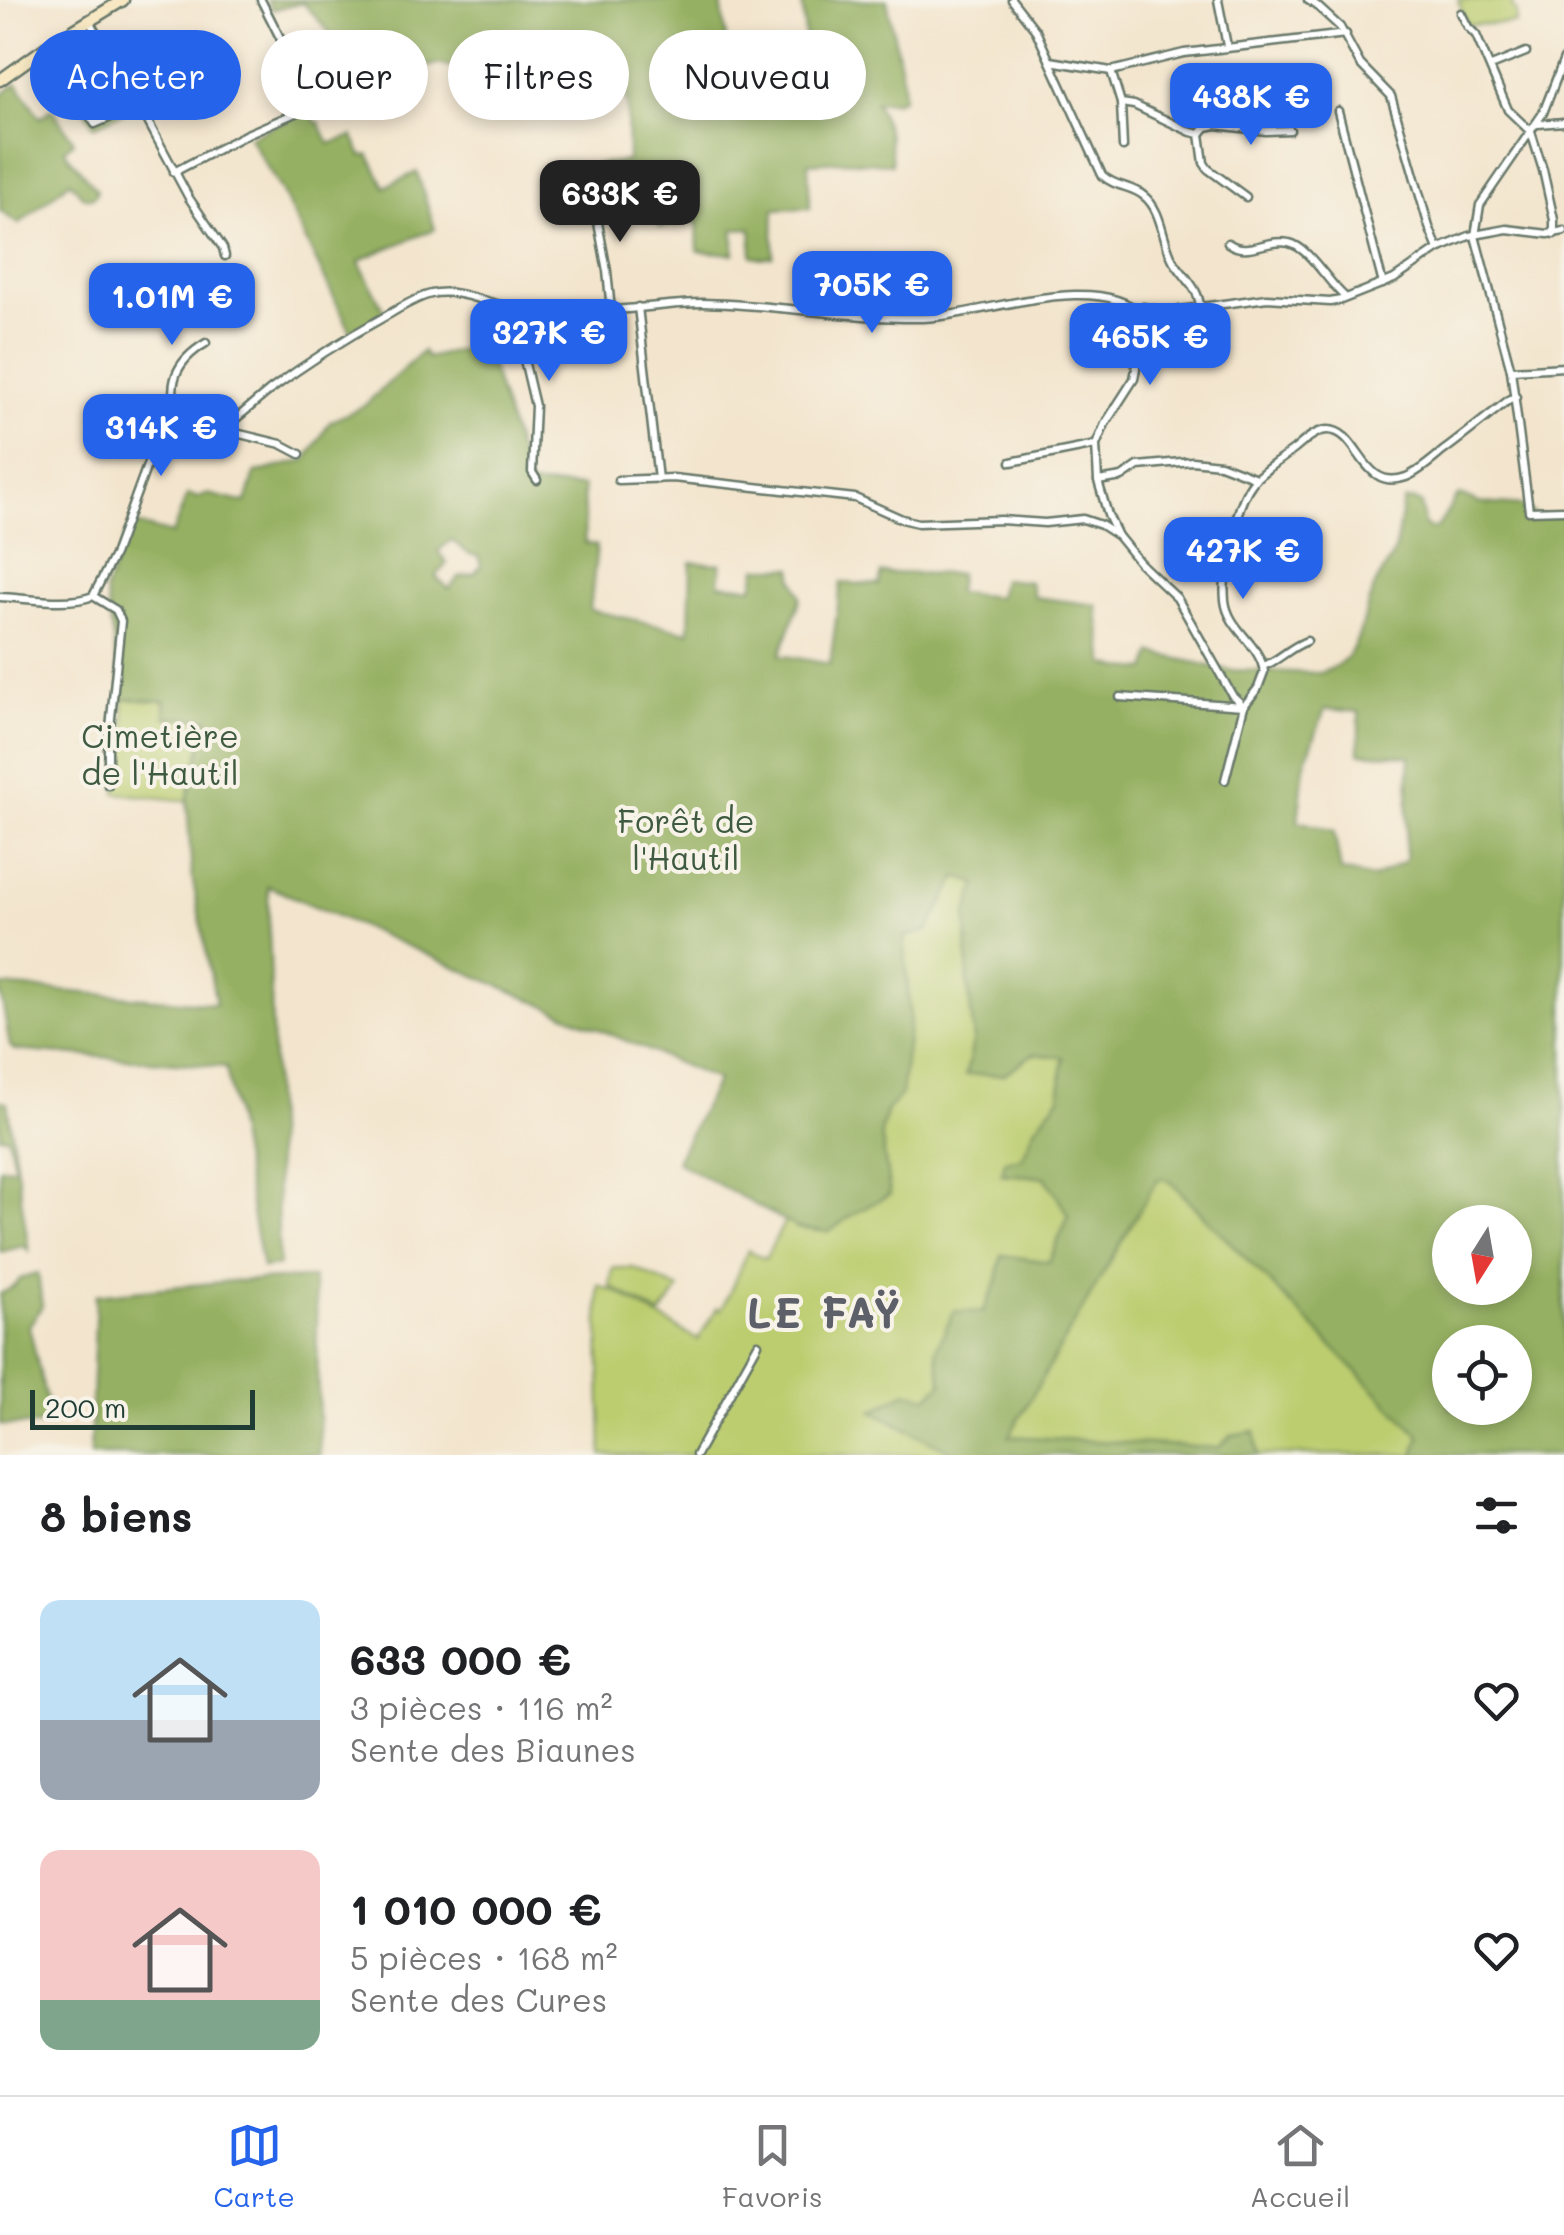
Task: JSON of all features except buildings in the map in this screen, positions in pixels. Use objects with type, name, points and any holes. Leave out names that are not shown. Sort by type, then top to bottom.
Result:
[{"type":"main road","points":[[75,30],[123,0]]},
{"type":"main road","points":[[0,80],[30,59]]},
{"type":"street","points":[[174,172],[314,105],[261,0]]},
{"type":"street","points":[[1012,0],[1036,31],[1102,175],[1145,196],[1156,210],[1167,248],[1196,291],[1200,308]]},
{"type":"street","points":[[1218,0],[1228,46]]},
{"type":"street","points":[[1308,0],[1346,34],[1360,64],[1391,96],[1438,249]]},
{"type":"street","points":[[1461,13],[1476,34],[1508,110],[1530,132],[1543,170],[1554,234]]},
{"type":"street","points":[[90,21],[95,30]]},
{"type":"street","points":[[1050,61],[1111,71],[1184,52],[1346,34]]},
{"type":"street","points":[[1491,66],[1526,52]]},
{"type":"street","points":[[1564,59],[1543,113],[1480,206],[1475,236],[1512,370],[1529,511],[1564,510]]},
{"type":"street","points":[[1111,71],[1121,103],[1123,147]]},
{"type":"street","points":[[1121,103],[1200,134]]},
{"type":"street","points":[[1338,111],[1383,284]]},
{"type":"street","points":[[147,120],[226,256]]},
{"type":"street","points":[[1536,124],[1564,122]]},
{"type":"street","points":[[1246,197],[1215,176],[1204,163],[1200,134],[1216,124],[1251,130],[1290,130]]},
{"type":"street","points":[[591,185],[611,310]]},
{"type":"street","points":[[222,430],[315,359],[410,302],[442,292],[459,293],[504,307],[611,310],[702,303],[878,318],[974,312],[1080,294],[1122,302],[1143,315],[1267,298],[1330,302],[1383,284],[1438,249],[1469,236],[1506,229],[1564,232]]},
{"type":"street","points":[[1228,244],[1244,249],[1283,242],[1293,244],[1346,298]]},
{"type":"street","points":[[504,307],[522,351],[535,406],[532,472],[537,480]]},
{"type":"street","points":[[638,307],[658,479]]},
{"type":"street","points":[[1139,310],[1134,334],[1134,379],[1096,445],[1098,481],[1118,536],[1177,598],[1232,695],[1244,706]]},
{"type":"street","points":[[178,419],[171,383],[180,368],[206,343]]},
{"type":"street","points":[[1512,370],[1564,367]]},
{"type":"street","points":[[1225,780],[1244,706],[1264,672],[1256,649],[1231,622],[1225,604],[1235,524],[1256,478],[1318,432],[1332,430],[1342,434],[1380,478],[1406,477],[1516,396]]},
{"type":"street","points":[[0,597],[85,600],[93,596],[114,555],[156,442],[178,419],[281,444],[300,454]]},
{"type":"street","points":[[1011,462],[1096,445]]},
{"type":"street","points":[[1098,481],[1122,477],[1138,466],[1202,460],[1256,478]]},
{"type":"street","points":[[618,480],[673,478],[855,498],[918,522],[1045,523],[1084,519],[1118,536]]},
{"type":"street","points":[[93,596],[116,610],[122,621],[108,747],[108,784]]},
{"type":"street","points":[[1263,666],[1290,647],[1307,641]]},
{"type":"street","points":[[1120,697],[1244,706]]},
{"type":"street","points":[[696,1455],[758,1344]]},
{"type":"green space","points":[[267,0],[721,2],[725,30],[649,30],[649,120],[866,120],[866,30],[805,30],[802,0],[887,0],[903,97],[875,102],[887,132],[892,164],[808,163],[810,208],[774,209],[773,256],[752,256],[751,228],[734,229],[734,254],[698,251],[697,221],[660,227],[653,184],[643,186],[644,206],[625,207],[625,173],[592,177],[595,165],[628,161],[629,30],[448,30],[448,67],[428,66],[428,30],[327,30],[303,3],[272,10]]},
{"type":"green space","points":[[1458,0],[1513,0],[1516,23],[1467,25]]},
{"type":"green space","points":[[17,83],[30,103],[30,120],[60,120],[73,142],[65,149],[67,154],[97,190],[95,196],[82,196],[70,181],[19,224],[0,211],[0,96]]},
{"type":"green space","points":[[286,120],[314,120],[319,122],[329,144],[353,136],[362,156],[369,155],[385,187],[417,172],[435,229],[359,262],[385,313],[351,332],[281,190],[249,137]]},
{"type":"green space","name":"Forêt de l'Hautil","points":[[484,344],[529,485],[583,487],[585,543],[597,546],[590,610],[689,632],[691,562],[721,564],[719,584],[753,587],[757,568],[793,568],[801,597],[780,655],[830,664],[841,583],[879,585],[881,573],[959,574],[957,593],[998,597],[1002,579],[1030,582],[1034,597],[1097,605],[1105,664],[1147,670],[1153,653],[1228,670],[1320,673],[1335,667],[1353,648],[1376,583],[1394,553],[1404,501],[1421,503],[1424,524],[1429,528],[1437,528],[1460,495],[1479,503],[1525,506],[1535,516],[1564,515],[1564,1455],[1414,1455],[1420,1436],[1170,1181],[1161,1178],[1009,1436],[1218,1448],[1232,1435],[1255,1431],[1258,1455],[957,1455],[873,1411],[906,1392],[928,1397],[942,1383],[936,1350],[954,1311],[983,1312],[997,1281],[1002,1255],[1049,1262],[1069,1215],[1045,1177],[1002,1174],[1005,1161],[1022,1158],[1035,1128],[1060,1097],[1063,1057],[1033,1054],[1004,1074],[966,1075],[974,1038],[968,985],[967,914],[977,884],[957,877],[928,931],[904,937],[910,1020],[901,1095],[886,1111],[881,1133],[890,1194],[829,1232],[797,1228],[676,1161],[717,1080],[268,886],[279,1266],[262,1268],[226,1067],[14,1050],[10,1046],[2,986],[216,1004],[192,876],[187,801],[208,719],[166,717],[165,701],[123,699],[105,591],[131,523],[172,534],[188,494],[198,498],[208,494],[246,503],[255,473],[306,460],[330,422],[365,405],[423,351],[427,358]],"holes":[[[451,540],[478,556],[481,566],[474,574],[459,577],[449,589],[436,577],[447,563],[438,551]],[[1325,709],[1359,712],[1359,753],[1410,756],[1405,861],[1373,878],[1341,871],[1334,831],[1298,821],[1304,766]]]},
{"type":"green space","name":"Cimetière de l'Hautil","points":[[123,699],[165,701],[166,717],[208,719],[187,801],[116,793],[118,755],[125,736]]},
{"type":"green space","points":[[956,876],[978,884],[967,914],[968,985],[974,1038],[966,1075],[1004,1074],[1033,1054],[1063,1057],[1060,1097],[1035,1128],[1022,1159],[1002,1174],[1045,1177],[1069,1215],[1049,1262],[1002,1255],[997,1281],[983,1313],[936,1350],[943,1383],[928,1397],[874,1410],[957,1455],[602,1455],[598,1285],[617,1292],[698,1340],[717,1308],[721,1310],[748,1250],[765,1259],[785,1221],[797,1228],[829,1232],[890,1194],[881,1133],[910,1020],[904,936],[944,899]]},
{"type":"green space","points":[[0,1101],[7,1102],[29,1251],[24,1246],[0,1252],[0,1168],[15,1167],[8,1137],[0,1136]]},
{"type":"green space","points":[[1161,1178],[1170,1181],[1421,1436],[1414,1455],[1258,1455],[1255,1432],[1232,1435],[1219,1448],[1008,1437]]},
{"type":"green space","points":[[613,1268],[634,1268],[679,1289],[661,1315],[610,1286]]},
{"type":"green space","points":[[38,1273],[42,1306],[29,1326],[48,1408],[56,1412],[56,1420],[52,1425],[0,1425],[0,1294],[20,1279]]},
{"type":"green space","points":[[313,1278],[320,1455],[90,1455],[96,1295],[232,1281]]},
{"type":"district","name":"LE FAŸ","points":[[825,1313]]}]
